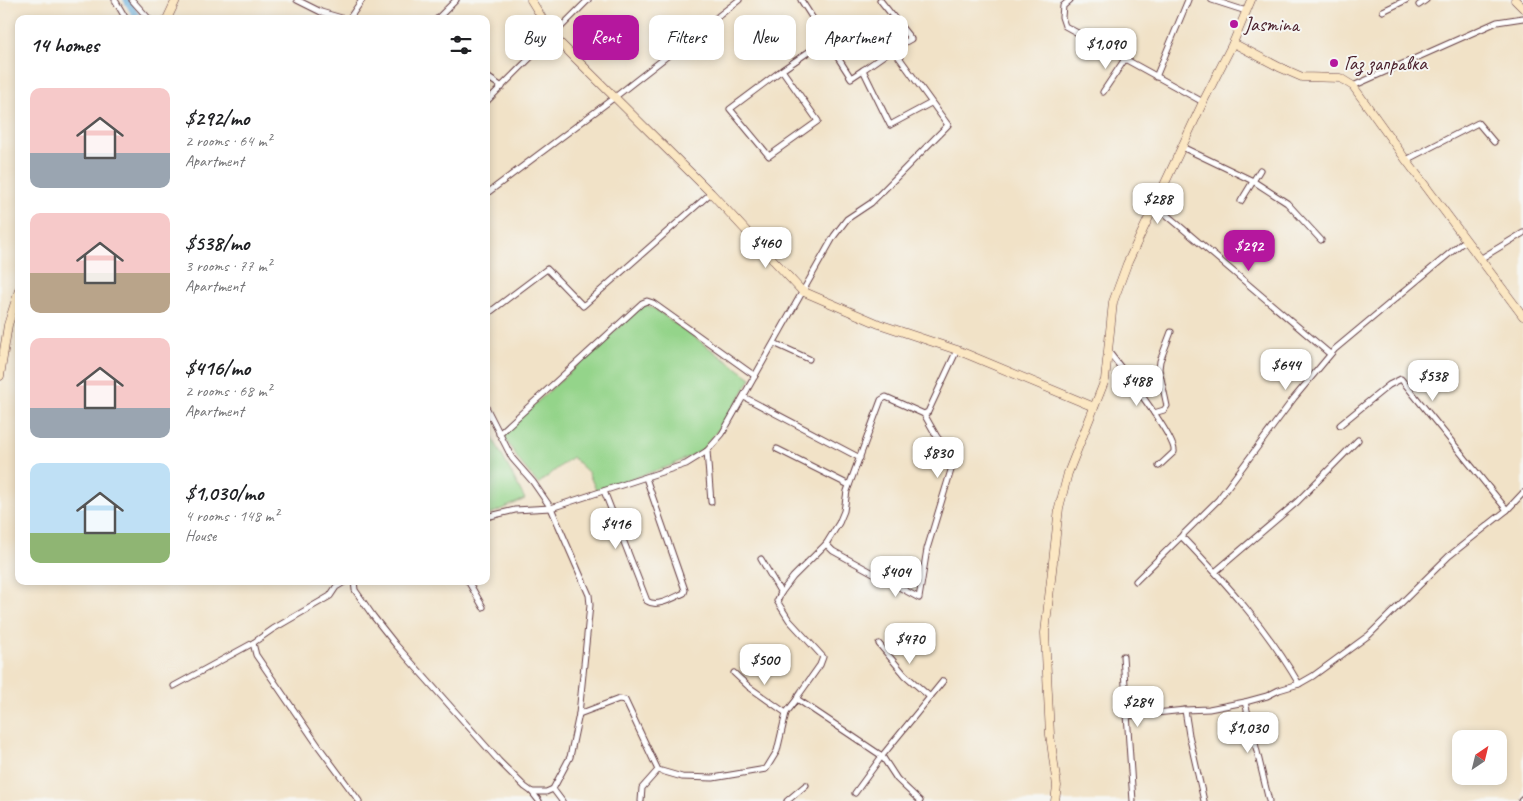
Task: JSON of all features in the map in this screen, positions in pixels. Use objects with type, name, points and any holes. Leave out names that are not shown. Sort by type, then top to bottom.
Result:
[{"type":"street","points":[[115,0],[124,15]]},
{"type":"street","points":[[132,0],[145,15]]},
{"type":"street","points":[[170,15],[176,0]]},
{"type":"street","points":[[297,0],[331,15]]},
{"type":"street","points":[[352,15],[362,0]]},
{"type":"street","points":[[441,15],[456,0]]},
{"type":"street","points":[[531,0],[540,15]]},
{"type":"street","points":[[563,26],[588,0]]},
{"type":"street","points":[[490,191],[739,0]]},
{"type":"street","points":[[801,0],[810,15]]},
{"type":"street","points":[[880,0],[892,15]]},
{"type":"street","points":[[1070,0],[1063,6],[1062,17],[1065,26],[1203,102]]},
{"type":"street","points":[[1156,77],[1188,0]]},
{"type":"street","points":[[1212,0],[1246,11]]},
{"type":"street","points":[[1054,801],[1057,786],[1050,735],[1045,633],[1059,508],[1068,473],[1105,380],[1113,302],[1127,264],[1203,102],[1233,43],[1251,0]]},
{"type":"street","points":[[1383,11],[1406,0]]},
{"type":"street","points":[[1419,5],[1426,0]]},
{"type":"street","points":[[1515,0],[1523,8]]},
{"type":"street","points":[[1353,86],[1497,22],[1523,18]]},
{"type":"street","points":[[1233,43],[1302,77],[1340,78],[1353,86],[1523,316]]},
{"type":"street","points":[[563,46],[711,193],[802,291],[879,324],[957,350],[1094,407]]},
{"type":"street","points":[[782,70],[818,121],[769,156],[730,109],[782,70],[806,54]]},
{"type":"street","points":[[1103,92],[1125,59]]},
{"type":"street","points":[[490,98],[529,60]]},
{"type":"street","points":[[839,60],[851,78],[877,60]]},
{"type":"street","points":[[490,516],[515,510],[551,508],[686,464],[707,451],[722,434],[744,397],[754,376],[834,236],[848,219],[871,203],[948,125],[901,60]]},
{"type":"street","points":[[863,70],[890,125],[931,103]]},
{"type":"street","points":[[490,79],[502,87]]},
{"type":"street","points":[[1406,160],[1478,123],[1494,142]]},
{"type":"street","points":[[1182,147],[1253,182],[1287,203],[1321,240]]},
{"type":"street","points":[[1241,201],[1260,170]]},
{"type":"street","points":[[490,312],[547,269],[583,306],[711,193]]},
{"type":"street","points":[[1155,205],[1330,354]]},
{"type":"street","points":[[1480,259],[1523,232]]},
{"type":"street","points":[[1136,581],[1218,500],[1294,398],[1330,354],[1462,243],[1468,242]]},
{"type":"street","points":[[499,434],[642,303],[647,301],[653,303],[754,376]]},
{"type":"street","points":[[0,376],[8,326],[15,303]]},
{"type":"street","points":[[1154,413],[1164,410],[1167,406],[1159,369],[1171,332]]},
{"type":"street","points":[[774,343],[809,359]]},
{"type":"street","points":[[924,414],[930,409],[957,350]]},
{"type":"street","points":[[1108,350],[1154,413],[1175,450],[1158,466]]},
{"type":"street","points":[[1340,424],[1389,385],[1401,379],[1507,510]]},
{"type":"street","points":[[744,397],[860,458]]},
{"type":"street","points":[[579,714],[619,700],[625,700],[658,770],[682,777],[713,778],[766,769],[777,751],[781,740],[786,713],[820,665],[823,657],[789,620],[777,601],[793,577],[826,544],[844,512],[849,485],[884,397],[924,414],[937,437],[955,457],[927,549],[919,598],[834,551],[826,544]]},
{"type":"street","points":[[490,415],[512,458],[551,508],[588,595],[590,605],[579,714],[570,757],[553,789],[546,792],[532,792]]},
{"type":"street","points":[[1215,572],[1297,502],[1358,440]]},
{"type":"street","points":[[777,449],[849,485]]},
{"type":"street","points":[[707,451],[711,502]]},
{"type":"street","points":[[604,491],[647,601],[651,604],[657,604],[684,594],[685,590],[646,478]]},
{"type":"street","points":[[1127,716],[1209,709],[1245,702],[1267,696],[1313,676],[1369,635],[1448,556],[1507,510],[1523,493]]},
{"type":"street","points":[[1183,534],[1183,538],[1215,572],[1277,648],[1298,684]]},
{"type":"street","points":[[761,559],[781,594]]},
{"type":"street","points":[[174,686],[253,643],[273,629],[330,596],[339,585]]},
{"type":"street","points":[[354,585],[355,590],[364,603],[396,645],[473,734],[539,801]]},
{"type":"street","points":[[470,585],[483,607]]},
{"type":"street","points":[[253,643],[256,655],[319,747],[359,801]]},
{"type":"street","points":[[879,644],[905,675],[930,697]]},
{"type":"street","points":[[1123,656],[1133,801]]},
{"type":"street","points":[[734,672],[749,687],[786,713]]},
{"type":"street","points":[[855,793],[882,756],[943,681]]},
{"type":"street","points":[[797,699],[882,756],[897,779],[920,801]]},
{"type":"street","points":[[1245,702],[1269,801]]},
{"type":"street","points":[[1185,710],[1204,801]]},
{"type":"street","points":[[641,801],[642,788],[658,770]]},
{"type":"street","points":[[787,801],[806,785]]},
{"type":"street","points":[[553,789],[562,801]]},
{"type":"green space","points":[[646,305],[655,309],[751,378],[727,419],[701,451],[670,466],[596,490],[588,472],[572,457],[538,484],[520,462],[502,434],[638,310]]},
{"type":"green space","points":[[490,433],[525,499],[490,514]]},
{"type":"waterway","points":[[127,0],[136,15]]},
{"type":"place","name":"Jasmina","points":[[1234,24]]},
{"type":"place","name":"Газ заправка","points":[[1334,63]]}]
